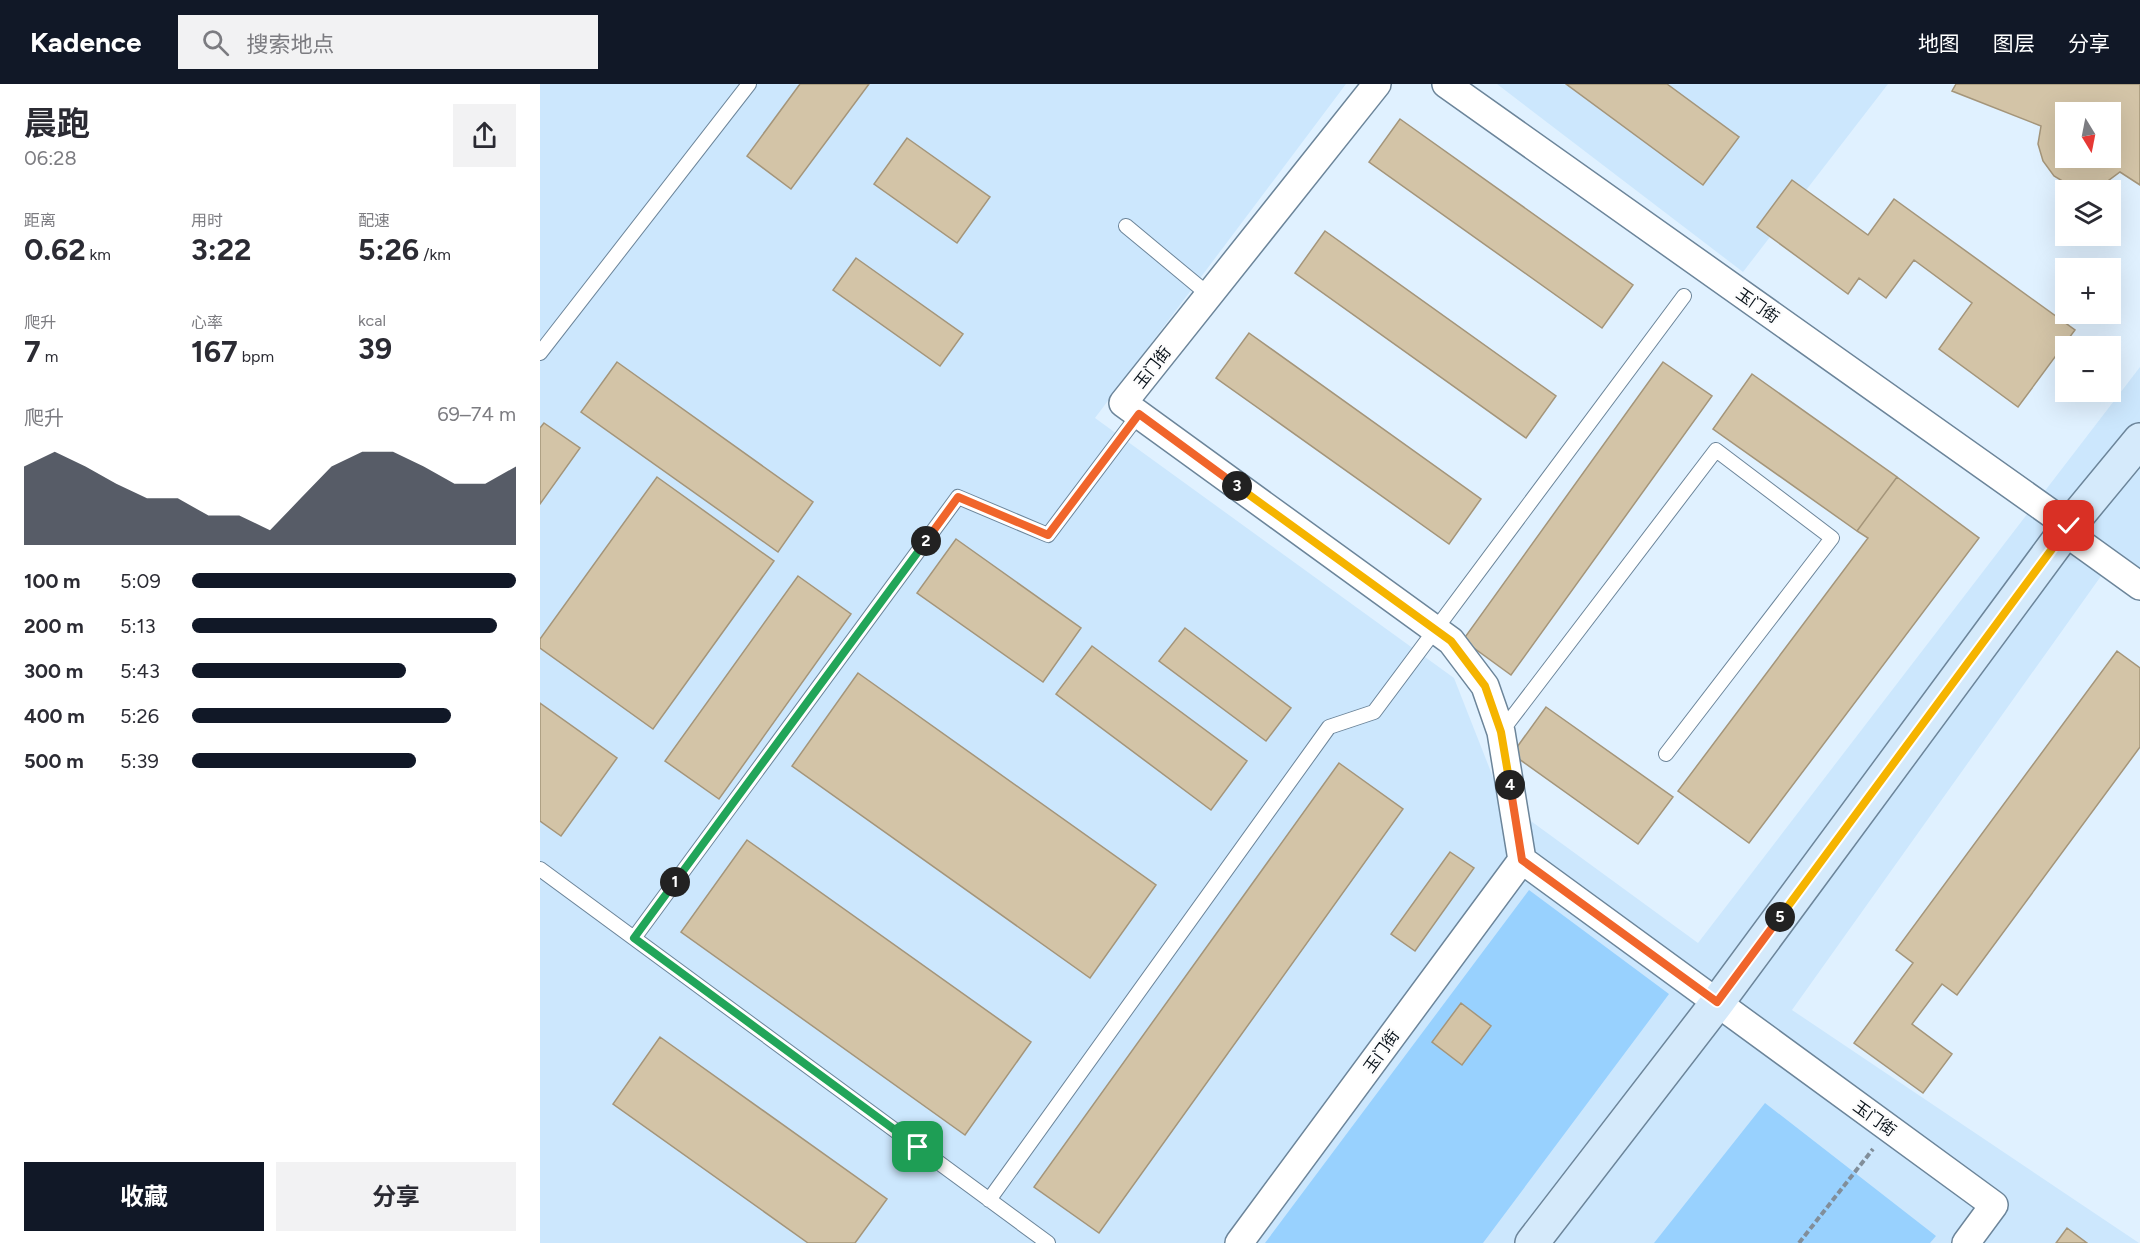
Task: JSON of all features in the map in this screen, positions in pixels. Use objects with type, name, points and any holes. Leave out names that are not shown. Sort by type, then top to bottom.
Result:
[{"type":"street","name":"玉门街","points":[[1377,84],[1123,403],[1451,641],[1485,686],[1501,732],[1522,860],[1994,1204],[1966,1243]]},
{"type":"street","name":"玉门街","points":[[1446,84],[2067,529],[2140,586]]},
{"type":"street","points":[[1532,1243],[1717,1002],[2067,529],[2140,440]]},
{"type":"street","name":"玉门街","points":[[1239,1243],[1522,860]]},
{"type":"lane","points":[[540,353],[749,84]]},
{"type":"lane","points":[[1126,226],[1209,295]]},
{"type":"lane","points":[[989,1200],[1329,727],[1374,712],[1684,296]]},
{"type":"lane","points":[[634,938],[958,497],[1048,535],[1139,414]]},
{"type":"lane","points":[[1501,732],[1716,450],[1832,538],[1666,754]]},
{"type":"lane","points":[[540,869],[1048,1243]]},
{"type":"path","points":[[1799,1243],[1889,1128]]},
{"type":"shaded area","points":[[540,84],[1346,84],[1095,418],[1454,678],[1502,800],[1698,943],[2113,402],[2121,402],[2121,392],[2140,367],[2140,593],[2106,569],[1792,1010],[2139,1243],[540,1243]]},
{"type":"shaded area","points":[[1497,84],[1888,84],[1743,272]]},
{"type":"shaded area","points":[[1529,890],[1669,994],[1483,1243],[1265,1243]]},
{"type":"shaded area","points":[[1765,1103],[1936,1236],[1930,1243],[1654,1243]]},
{"type":"building","points":[[800,84],[869,84],[791,189],[747,156]]},
{"type":"building","points":[[1566,84],[1667,84],[1739,137],[1703,185]]},
{"type":"building","points":[[1956,84],[2140,84],[2140,185],[2120,172],[2109,180],[2061,180],[2054,176],[2043,161],[2038,144],[2041,126],[1952,91]]},
{"type":"building","points":[[1400,119],[1633,285],[1602,328],[1369,162]]},
{"type":"building","points":[[907,138],[990,197],[957,243],[874,184]]},
{"type":"building","points":[[1792,180],[1868,235],[1894,199],[2055,316],[2055,324],[2067,324],[2075,330],[2071,336],[2055,336],[2055,357],[2018,407],[1939,349],[1972,303],[1914,260],[1886,298],[1859,278],[1848,294],[1757,227]]},
{"type":"building","points":[[1325,231],[1556,396],[1526,438],[1295,273]]},
{"type":"building","points":[[856,258],[963,334],[940,366],[833,290]]},
{"type":"building","points":[[1249,333],[1481,499],[1449,544],[1216,378]]},
{"type":"building","points":[[617,362],[813,502],[778,552],[581,412]]},
{"type":"building","points":[[1663,362],[1712,396],[1511,675],[1463,640]]},
{"type":"building","points":[[1752,374],[1897,477],[1857,531],[1713,429]]},
{"type":"building","points":[[544,423],[580,448],[540,504],[540,428]]},
{"type":"building","points":[[657,477],[774,561],[653,729],[540,648],[540,639]]},
{"type":"building","points":[[1897,477],[1979,538],[1749,843],[1678,791],[1868,538],[1857,531]]},
{"type":"building","points":[[956,539],[1081,628],[1043,682],[917,593]]},
{"type":"building","points":[[798,576],[851,614],[719,799],[665,761]]},
{"type":"building","points":[[1185,628],[1291,708],[1266,741],[1159,661]]},
{"type":"building","points":[[1092,646],[1247,761],[1211,810],[1056,694]]},
{"type":"building","points":[[2117,651],[2140,668],[2140,747],[1957,995],[1942,984],[1912,1024],[1952,1054],[1923,1093],[1854,1043],[1913,963],[1896,950]]},
{"type":"building","points":[[858,673],[1156,885],[1090,978],[792,766]]},
{"type":"building","points":[[540,703],[617,758],[561,836],[540,821]]},
{"type":"building","points":[[1546,707],[1673,797],[1638,844],[1512,754]]},
{"type":"building","points":[[1339,763],[1403,809],[1099,1233],[1034,1187]]},
{"type":"building","points":[[747,840],[1031,1042],[965,1135],[681,932]]},
{"type":"building","points":[[1450,852],[1474,868],[1415,951],[1391,934]]},
{"type":"building","points":[[1461,1003],[1491,1026],[1462,1065],[1432,1042]]},
{"type":"building","points":[[660,1037],[887,1199],[855,1243],[808,1243],[613,1104]]},
{"type":"building","points":[[2067,1228],[2087,1243],[2056,1243]]},
{"type":"route","points":[[918,1147],[634,938],[958,497],[1048,535],[1139,414],[1451,641],[1485,686],[1501,732],[1522,860],[1717,1002],[2069,526]]}]
